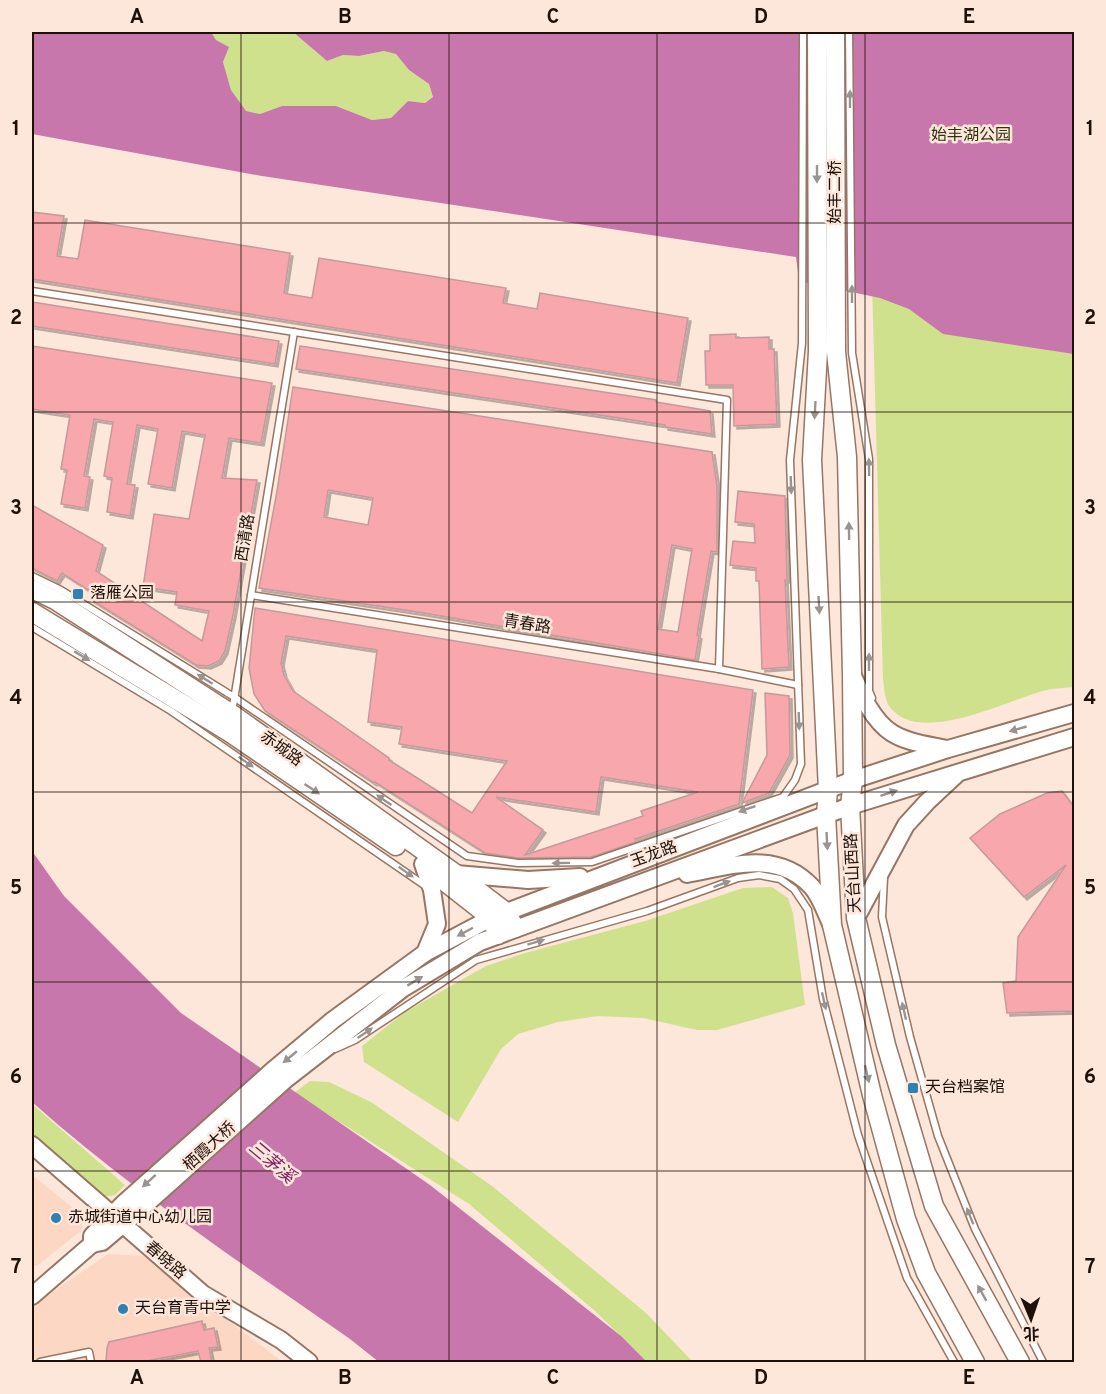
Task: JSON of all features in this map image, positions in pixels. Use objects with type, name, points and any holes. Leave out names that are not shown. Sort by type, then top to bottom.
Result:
[{"type":"main road","name":"始丰二桥","points":[[810,347],[817,32]]},
{"type":"main road","name":"始丰二桥","points":[[835,32],[844,352]]},
{"type":"main road","name":"天台山西路","points":[[810,347],[812,460],[828,790],[826,815],[832,925],[872,1095],[906,1219],[926,1274],[975,1362]]},
{"type":"main road","name":"天台山西路","points":[[844,352],[852,674],[853,780],[850,806],[856,918],[886,1045],[934,1206],[1020,1362]]},
{"type":"main road","name":"赤城路","points":[[32,589],[56,600],[233,705],[456,874],[498,915],[507,932]]},
{"type":"main road","name":"赤城路","points":[[32,612],[227,740],[423,864],[498,915]]},
{"type":"main road","points":[[852,674],[861,694],[892,733],[914,742],[948,750]]},
{"type":"main road","name":"玉龙路","points":[[278,1076],[333,1020],[425,953],[498,915],[853,780],[1074,713]]},
{"type":"main road","name":"玉龙路","points":[[278,1076],[313,1058],[402,989],[480,942],[850,806],[1074,737]]},
{"type":"main road","points":[[856,918],[906,825],[927,801],[962,770]]},
{"type":"main road","points":[[642,882],[742,864],[767,862],[791,870],[813,888],[832,925]]},
{"type":"main road","points":[[423,864],[432,890],[437,924],[425,953]]},
{"type":"main road","points":[[456,874],[528,880],[596,876]]},
{"type":"main road","name":"栖霞大桥","points":[[32,1296],[92,1244],[92,1236],[123,1214],[278,1076]]},
{"type":"main road","name":"春晓路","points":[[32,1145],[123,1214],[203,1294],[281,1340],[309,1362]]},
{"type":"lane","points":[[32,576],[62,590],[233,705],[467,856],[518,863],[592,862],[783,797],[795,780],[801,764],[790,460],[810,347],[803,32]]},
{"type":"lane","points":[[849,32],[844,352],[869,459],[869,691],[879,719]]},
{"type":"lane","points":[[32,291],[727,400],[719,669]]},
{"type":"lane","name":"西清路","points":[[227,740],[294,332]]},
{"type":"lane","name":"青春路","points":[[251,595],[719,669],[798,685]]},
{"type":"lane","points":[[32,627],[171,711],[227,740],[432,890]]},
{"type":"lane","points":[[885,862],[882,916],[910,1037],[938,1136],[975,1229],[1042,1362]]},
{"type":"lane","points":[[313,1058],[355,1040],[476,960],[647,911],[738,878],[759,875],[780,879],[794,889],[808,910],[824,999],[858,1135],[907,1278],[954,1362]]},
{"type":"lane","points":[[40,1362],[89,1352],[91,1362]]},
{"type":"shaded area","name":"赤城街道中心幼儿园","points":[[32,1175],[78,1212],[82,1230],[38,1265],[32,1267]]},
{"type":"shaded area","name":"天台育青中学","points":[[108,1254],[143,1256],[283,1362],[32,1362],[32,1313],[35,1304]]},
{"type":"green space","points":[[211,32],[293,32],[327,61],[343,55],[359,56],[385,51],[397,54],[409,70],[429,84],[433,97],[425,103],[408,101],[391,118],[372,120],[336,106],[282,106],[260,114],[245,111],[231,90],[223,62],[229,47],[216,40]]},
{"type":"green space","name":"始丰湖公园","points":[[865,32],[1074,32],[1074,687],[1047,690],[988,710],[942,722],[921,722],[903,718],[889,706],[883,679]]},
{"type":"green space","points":[[772,887],[788,898],[793,913],[805,1005],[717,1030],[697,1030],[643,1018],[598,1016],[558,1022],[518,1034],[501,1049],[458,1122],[364,1062],[362,1046],[405,1012],[486,966],[525,953],[645,921],[743,888]]},
{"type":"green space","points":[[310,1081],[329,1082],[371,1102],[492,1186],[646,1313],[693,1362],[647,1362],[595,1311],[469,1204],[294,1093]]},
{"type":"green space","points":[[32,1104],[125,1185],[115,1195],[98,1198],[32,1138]]},
{"type":"water","points":[[32,32],[211,32],[216,40],[229,47],[223,62],[231,90],[246,111],[260,114],[282,106],[336,106],[372,120],[391,118],[408,101],[425,103],[433,97],[429,84],[409,70],[396,54],[384,51],[359,56],[343,55],[327,61],[293,32],[1074,32],[1074,354],[943,334],[909,309],[880,298],[799,281],[796,257],[262,176],[32,134]]},
{"type":"water","name":"三茅溪","points":[[32,851],[64,896],[181,1013],[430,1185],[621,1336],[647,1362],[379,1362],[350,1339],[147,1196],[70,1134],[32,1102]]},
{"type":"building","points":[[32,212],[64,216],[57,256],[78,259],[85,220],[290,253],[284,293],[312,298],[319,258],[506,288],[503,303],[537,309],[540,293],[688,318],[677,383],[32,279]]},
{"type":"building","points":[[32,302],[279,341],[275,364],[32,326]]},
{"type":"building","points":[[736,334],[736,338],[769,337],[769,349],[774,349],[777,424],[734,426],[733,385],[706,385],[705,351],[710,351],[710,335]]},
{"type":"building","points":[[32,346],[272,383],[261,443],[229,438],[222,478],[257,480],[233,615],[225,651],[219,661],[208,666],[196,665],[90,599],[93,593],[62,573],[57,581],[32,568],[32,505],[103,545],[96,571],[202,641],[209,611],[175,605],[177,592],[143,587],[154,514],[189,519],[205,435],[182,431],[172,488],[148,484],[158,429],[137,425],[127,484],[135,485],[130,516],[107,512],[112,478],[104,476],[113,422],[94,419],[84,476],[90,477],[85,508],[61,504],[67,470],[61,469],[70,415],[32,409]]},
{"type":"building","points":[[300,346],[656,400],[656,402],[710,411],[712,434],[296,369]]},
{"type":"building","points":[[293,387],[712,452],[717,486],[717,552],[711,551],[695,660],[424,613],[259,588]],"holes":[[[328,490],[373,498],[368,525],[324,517]],[[672,545],[692,549],[678,632],[658,629]]]},
{"type":"building","points":[[738,491],[785,496],[787,580],[785,580],[789,667],[762,669],[759,581],[756,581],[756,568],[730,565],[733,541],[755,543],[754,524],[735,522]]},
{"type":"building","points":[[255,608],[753,690],[739,804],[635,839],[636,842],[591,857],[518,858],[485,853],[265,711],[254,694],[249,668]],"holes":[[[286,636],[377,650],[368,722],[402,727],[399,744],[507,761],[472,813],[389,760],[293,691],[284,675],[281,663]],[[601,777],[698,792],[641,811],[643,816],[525,855],[543,830],[496,797],[596,812]]]},
{"type":"building","points":[[765,693],[789,696],[790,755],[769,793],[742,803],[767,755]]},
{"type":"building","points":[[1062,791],[1074,807],[1074,1011],[1007,1013],[1003,983],[1016,981],[1018,937],[1066,865],[1024,897],[970,838],[1000,814],[1047,793]]},
{"type":"building","points":[[202,1321],[204,1330],[214,1328],[218,1347],[209,1348],[212,1362],[201,1362],[198,1351],[141,1362],[106,1362],[109,1342]]},
{"type":"place","name":"落雁公园","points":[[78,594]]},
{"type":"place","name":"天台档案馆","points":[[913,1088]]},
{"type":"place","name":"赤城街道中心幼儿园","points":[[56,1218]]},
{"type":"place","name":"天台育青中学","points":[[123,1309]]}]
